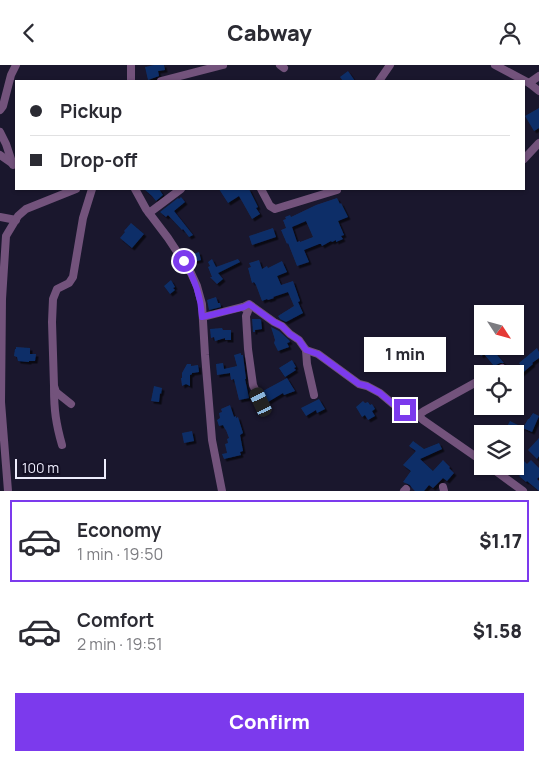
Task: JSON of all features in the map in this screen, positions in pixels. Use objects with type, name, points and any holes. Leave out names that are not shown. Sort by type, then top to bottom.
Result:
[{"type":"street","points":[[0,110],[3,106],[10,75],[16,65]]},
{"type":"street","points":[[131,65],[131,80]]},
{"type":"street","points":[[165,80],[223,65]]},
{"type":"street","points":[[380,80],[390,65]]},
{"type":"street","points":[[495,65],[523,80]]},
{"type":"street","points":[[529,83],[539,76]]},
{"type":"street","points":[[525,81],[539,91]]},
{"type":"street","points":[[0,132],[15,166]]},
{"type":"street","points":[[525,158],[539,143]]},
{"type":"street","points":[[0,155],[15,166]]},
{"type":"street","points":[[8,491],[0,402],[3,235],[22,211],[71,190]]},
{"type":"street","points":[[62,445],[55,416],[53,299],[56,289],[69,283],[73,277],[83,218],[92,190]]},
{"type":"street","points":[[136,190],[191,273],[197,286],[202,304],[211,427],[222,491]]},
{"type":"street","points":[[150,213],[180,190]]},
{"type":"street","points":[[262,190],[270,206],[275,209],[334,190]]},
{"type":"street","points":[[0,217],[16,220]]},
{"type":"street","points":[[202,317],[244,307],[249,304],[282,326],[299,340],[306,350],[314,395]]},
{"type":"street","points":[[244,307],[248,311],[246,316],[248,349],[253,385],[261,402]]},
{"type":"street","points":[[306,350],[318,354],[359,384],[380,393],[393,404],[420,415],[474,455]]},
{"type":"street","points":[[420,415],[421,412],[474,383]]},
{"type":"street","points":[[54,386],[56,392],[71,404]]},
{"type":"street","points":[[501,475],[523,491]]},
{"type":"building","points":[[164,65],[165,70],[158,71],[159,76],[148,80],[145,67]]},
{"type":"building","points":[[348,71],[354,80],[342,80],[340,77]]},
{"type":"building","points":[[539,108],[539,128],[534,131],[525,116]]},
{"type":"building","points":[[145,190],[160,190],[163,195],[156,201]]},
{"type":"building","points":[[220,190],[250,190],[260,214],[252,219],[239,196],[228,203]]},
{"type":"building","points":[[181,197],[185,202],[174,211],[193,235],[189,237],[168,215],[166,217],[160,212]]},
{"type":"building","points":[[337,198],[341,203],[348,217],[338,221],[344,235],[341,236],[343,239],[336,242],[336,240],[331,241],[322,246],[319,244],[304,250],[309,262],[297,266],[281,230],[286,228],[283,220],[286,219],[285,217],[290,215],[291,217],[316,205]],"holes":[[[306,221],[313,237],[297,242],[292,227]]]},
{"type":"building","points":[[131,223],[144,234],[132,248],[120,238]]},
{"type":"building","points":[[273,228],[276,237],[252,245],[249,236]]},
{"type":"building","points":[[199,252],[201,260],[192,262],[193,266],[188,258],[191,257],[190,255]]},
{"type":"building","points":[[212,259],[216,267],[238,259],[240,262],[218,273],[223,279],[217,284],[210,277],[212,277],[208,267],[210,266],[208,262]]},
{"type":"building","points":[[259,260],[262,269],[282,261],[287,272],[277,276],[281,285],[293,281],[303,313],[286,322],[280,319],[278,316],[294,306],[288,292],[262,301],[256,285],[254,282],[252,283],[248,268],[251,267],[249,263]]},
{"type":"building","points":[[171,280],[175,290],[170,294],[164,286]]},
{"type":"building","points":[[216,297],[221,307],[209,310],[207,300]]},
{"type":"building","points":[[252,319],[261,320],[262,329],[253,332]]},
{"type":"building","points":[[271,327],[289,340],[290,342],[287,343],[289,347],[278,351],[274,343],[275,340]]},
{"type":"building","points":[[222,328],[223,330],[231,330],[231,340],[225,340],[225,338],[215,341],[214,337],[211,338],[210,329]]},
{"type":"building","points":[[16,347],[30,348],[30,354],[36,354],[35,361],[18,361],[17,357],[14,356]]},
{"type":"building","points":[[537,348],[539,358],[524,372],[524,365],[519,363]]},
{"type":"building","points":[[241,353],[243,355],[249,398],[239,400],[234,379],[231,380],[230,373],[217,375],[216,364],[223,363],[224,369],[237,366],[234,355]]},
{"type":"building","points":[[485,355],[497,355],[504,363],[493,365]]},
{"type":"building","points":[[292,360],[296,370],[285,377],[279,368]]},
{"type":"building","points":[[187,364],[191,364],[191,366],[198,365],[199,372],[190,375],[190,386],[186,384],[182,386],[182,373]]},
{"type":"building","points":[[287,378],[295,391],[284,395],[283,393],[268,402],[263,391]]},
{"type":"building","points":[[154,386],[162,388],[159,402],[151,401]]},
{"type":"building","points":[[319,399],[325,409],[317,413],[316,410],[306,416],[301,408]]},
{"type":"building","points":[[363,401],[365,403],[368,402],[370,405],[372,404],[375,409],[372,411],[375,416],[368,420],[365,415],[362,417],[356,407]]},
{"type":"building","points":[[230,405],[234,417],[238,417],[243,433],[240,435],[243,451],[240,452],[241,455],[224,459],[222,454],[227,453],[225,444],[228,443],[227,439],[229,438],[223,425],[219,426],[217,420],[220,418],[219,413],[222,412],[221,409]]},
{"type":"building","points":[[533,413],[539,416],[532,432],[524,428]]},
{"type":"building","points":[[510,421],[518,425],[508,425]]},
{"type":"building","points":[[192,431],[194,441],[184,443],[182,433]]},
{"type":"building","points":[[539,438],[539,456],[537,459],[528,450]]},
{"type":"building","points":[[413,441],[424,449],[439,443],[442,449],[420,459],[433,471],[443,460],[454,473],[447,481],[443,478],[433,488],[429,485],[424,491],[415,491],[410,485],[403,482],[411,471],[403,465],[416,451],[409,446]]},
{"type":"building","points":[[531,460],[539,468],[539,477],[537,479],[539,481],[539,491],[527,481],[519,476],[524,475],[524,461],[527,464]]},
{"type":"route","points":[[184,261],[197,286],[202,304],[202,317],[244,307],[249,304],[282,326],[299,340],[306,350],[318,354],[359,384],[380,393],[393,404],[405,410]]}]
